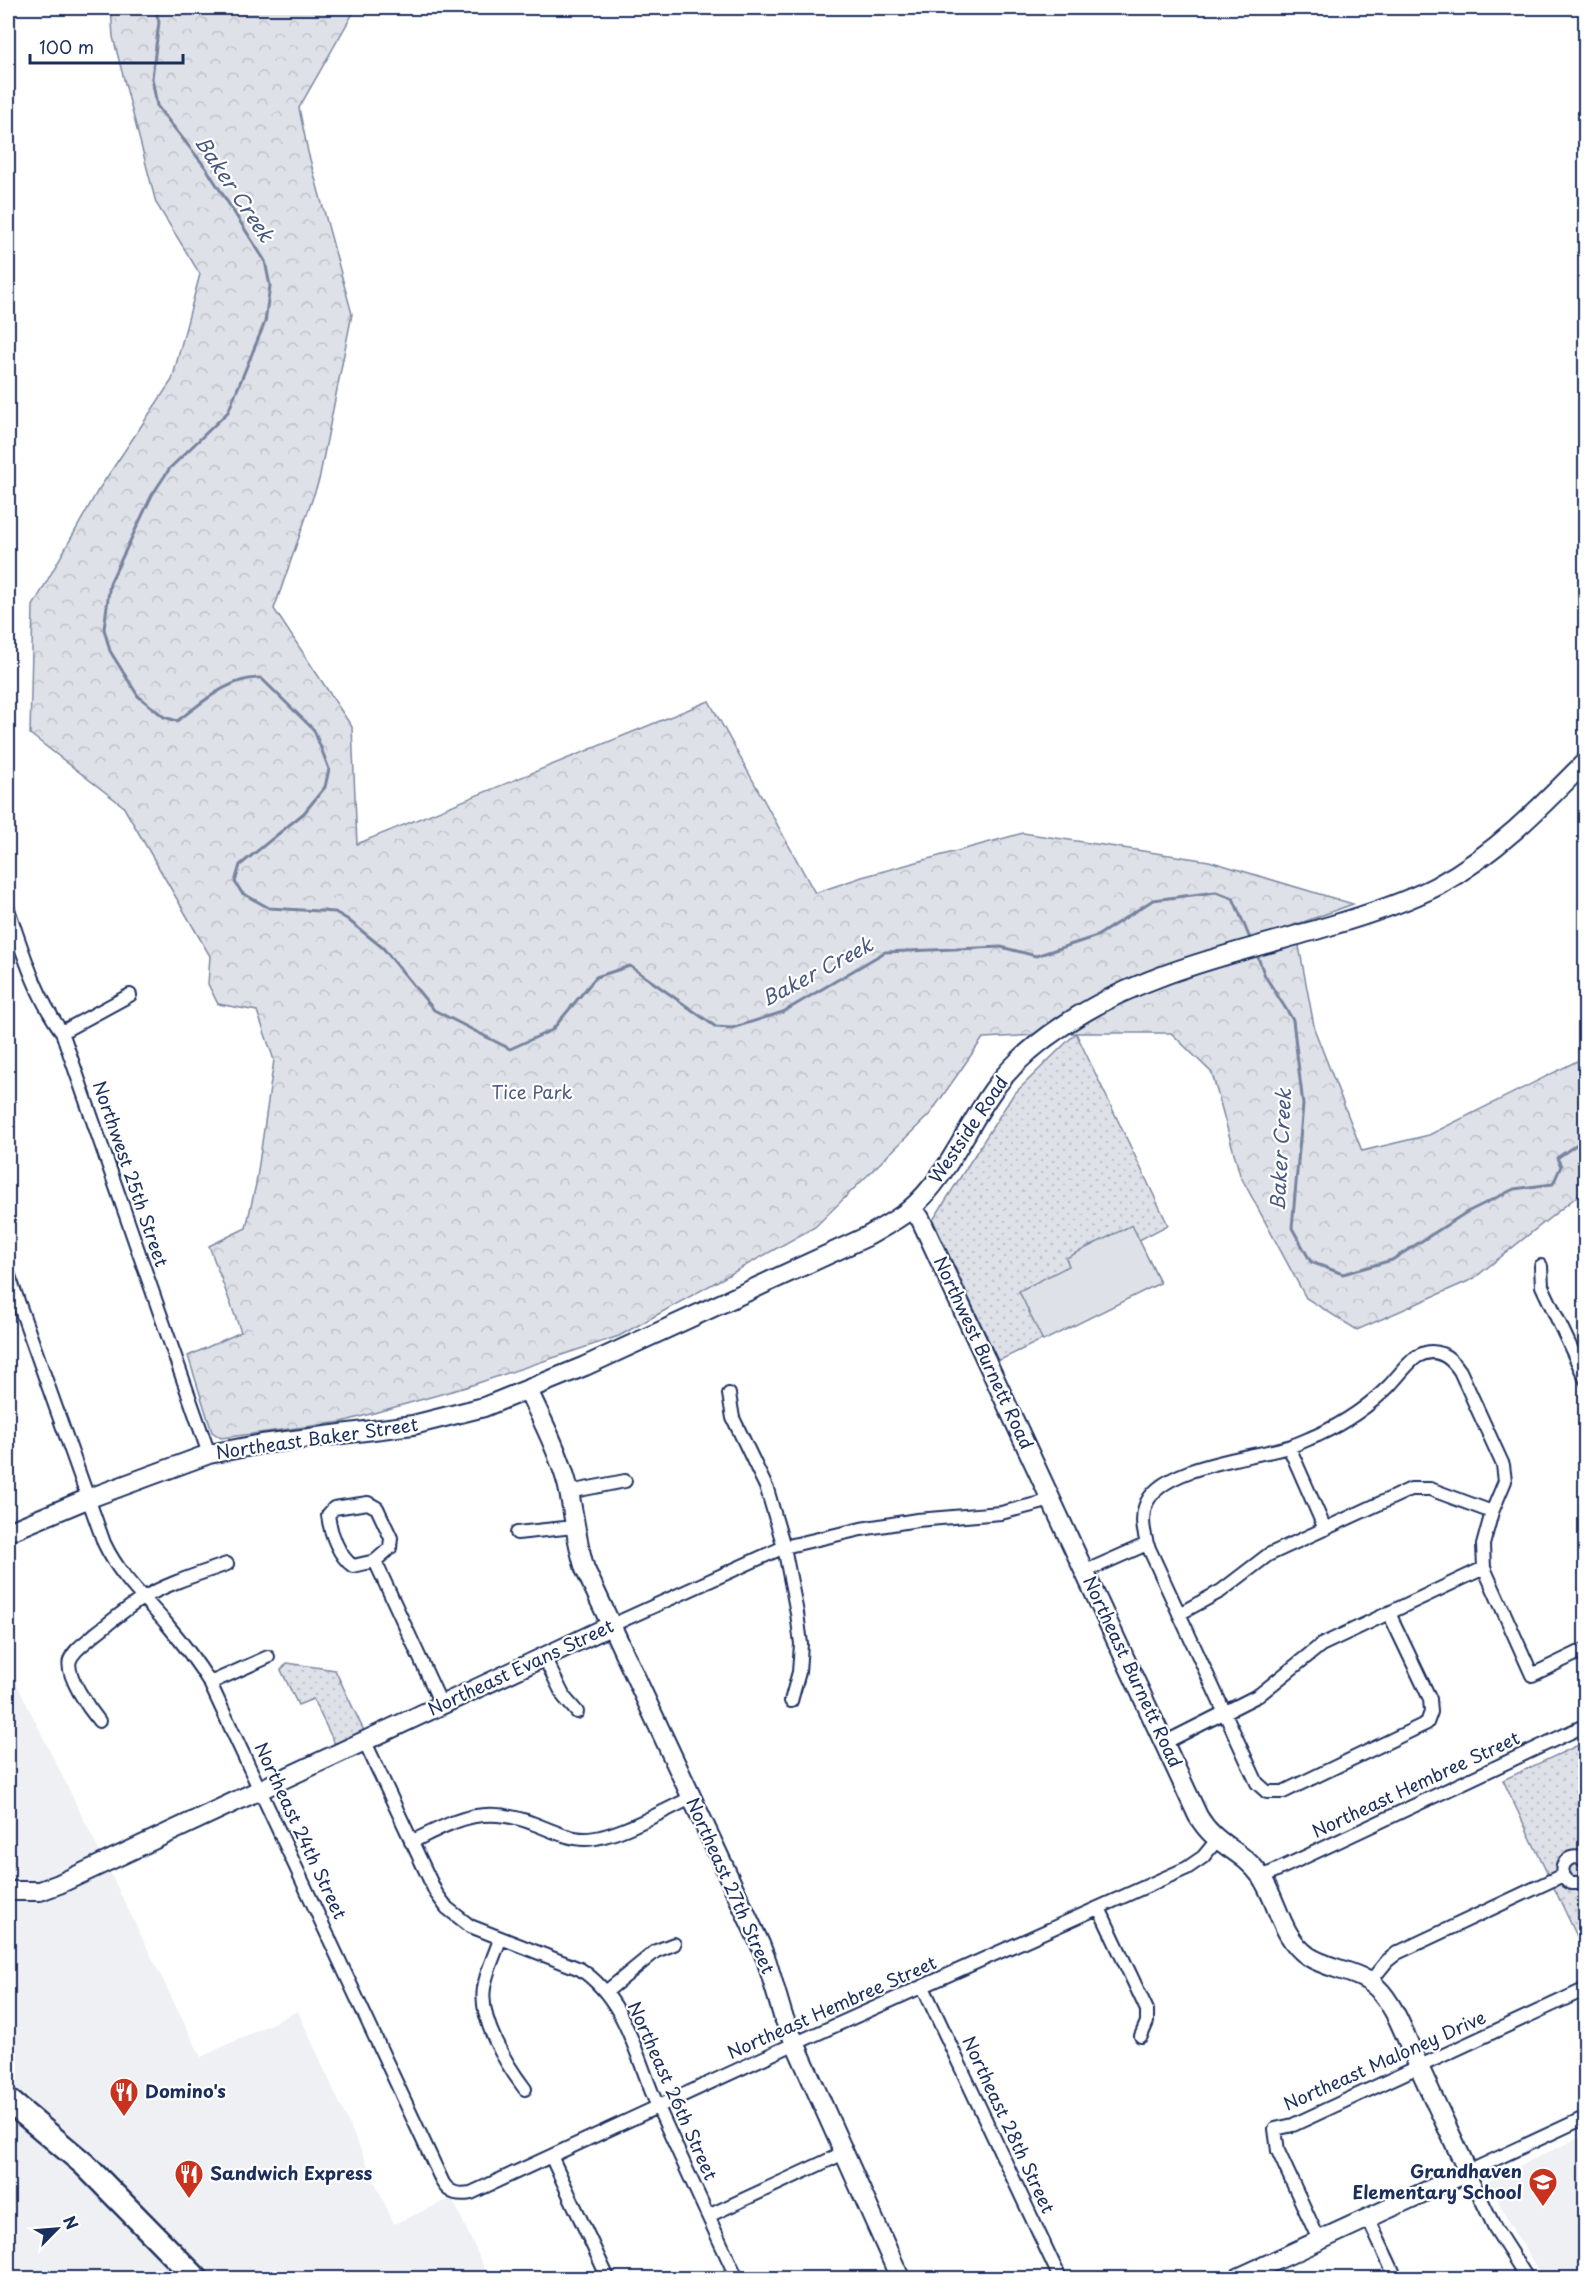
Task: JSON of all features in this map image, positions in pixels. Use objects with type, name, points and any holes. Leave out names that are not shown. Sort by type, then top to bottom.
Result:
[{"type":"highway","points":[[8,2100],[84,2164],[196,2278]]},
{"type":"street","name":"Westside Road","points":[[528,1390],[841,1250],[890,1224],[909,1210],[945,1168],[995,1088],[1024,1055],[1063,1025],[1100,1002],[1143,982],[1364,916],[1436,886],[1486,854],[1524,822],[1586,761]]},
{"type":"street","name":"Northwest 25th Street","points":[[8,909],[29,966],[54,1021],[62,1032],[209,1455]]},
{"type":"street","points":[[62,1032],[130,995]]},
{"type":"street","name":"Northwest Burnett Road","points":[[909,1210],[920,1218],[1052,1500]]},
{"type":"street","points":[[1541,1266],[1542,1286],[1580,1352],[1586,1380]]},
{"type":"street","name":"Northeast 24th Street","points":[[8,1273],[87,1498],[113,1562],[126,1581],[184,1646],[210,1683],[443,2183],[454,2193]]},
{"type":"street","points":[[1389,1613],[1430,1699],[1431,1712],[1427,1723],[1417,1730],[1283,1792],[1268,1792],[1257,1783],[1147,1544],[1143,1526],[1145,1507],[1152,1495],[1164,1484],[1216,1464],[1288,1447],[1339,1425],[1367,1406],[1416,1356],[1428,1353],[1444,1354],[1460,1371],[1503,1465],[1505,1481],[1492,1512],[1483,1545],[1484,1568],[1532,1675],[1586,1650]]},
{"type":"street","name":"Northeast Baker Street","points":[[8,1532],[87,1498],[209,1455],[262,1444],[423,1424],[470,1412],[528,1390]]},
{"type":"street","name":"Northeast 27th Street","points":[[528,1390],[559,1459],[569,1492],[574,1527],[585,1569],[762,1950],[783,2016],[900,2278]]},
{"type":"street","points":[[729,1394],[733,1418],[767,1489],[784,1547],[801,1644],[799,1672],[791,1701]]},
{"type":"street","points":[[1288,1447],[1325,1529]]},
{"type":"street","points":[[569,1492],[625,1481]]},
{"type":"street","points":[[1179,1614],[1221,1591],[1268,1556],[1412,1489],[1430,1489],[1492,1512]]},
{"type":"street","name":"Northeast Evans Street","points":[[8,1891],[40,1891],[59,1884],[784,1547],[861,1529],[917,1520],[1001,1513],[1052,1500]]},
{"type":"street","name":"Northeast Burnett Road","points":[[1052,1500],[1198,1816],[1206,1830],[1250,1862],[1262,1877]]},
{"type":"street","points":[[368,1503],[377,1508],[391,1538],[390,1548],[375,1561],[353,1566],[345,1561],[329,1525],[327,1515],[334,1508],[368,1503]]},
{"type":"street","points":[[517,1533],[574,1527]]},
{"type":"street","points":[[1086,1571],[1147,1544]]},
{"type":"street","points":[[375,1561],[442,1706]]},
{"type":"street","points":[[99,1720],[86,1706],[70,1670],[69,1661],[77,1650],[126,1609],[143,1598],[227,1564]]},
{"type":"street","points":[[1164,1743],[1259,1695],[1321,1645],[1484,1568]]},
{"type":"street","points":[[210,1683],[268,1657]]},
{"type":"street","points":[[544,1657],[564,1697],[577,1712]]},
{"type":"street","name":"Northeast Hembree Street","points":[[1262,1877],[1586,1725]]},
{"type":"street","name":"Northeast 26th Street","points":[[365,1742],[436,1893],[447,1908],[470,1926],[580,1969],[596,1979],[606,1991],[636,2047],[658,2107],[737,2278]]},
{"type":"street","points":[[411,1842],[469,1816],[489,1814],[515,1817],[570,1837],[602,1838],[691,1798]]},
{"type":"street","name":"Northeast Hembree Street","points":[[454,2193],[471,2193],[1193,1865],[1217,1840]]},
{"type":"street","points":[[1586,1861],[1570,1857],[1563,1865],[1563,1875],[1566,1881],[1575,1884],[1586,1879]]},
{"type":"street","points":[[1370,1982],[1387,1961],[1397,1953],[1563,1875]]},
{"type":"street","points":[[1262,1877],[1284,1927],[1294,1943],[1309,1956],[1370,1982],[1380,1990],[1388,2002],[1495,2228],[1527,2278]]},
{"type":"street","points":[[1100,1908],[1147,2010],[1147,2022],[1141,2036]]},
{"type":"street","points":[[500,1939],[484,1987],[483,2002],[488,2021],[510,2069],[525,2089]]},
{"type":"street","points":[[606,1991],[656,1951],[674,1944]]},
{"type":"street","name":"Northeast 28th Street","points":[[923,1987],[1060,2278]]},
{"type":"street","name":"Northeast Maloney Drive","points":[[1319,2240],[1278,2151],[1275,2129],[1293,2125],[1586,1989]]},
{"type":"street","points":[[1238,2278],[1586,2117]]},
{"type":"street","points":[[708,2216],[844,2153]]},
{"type":"street","points":[[551,2156],[608,2278]]},
{"type":"street","points":[[1368,2218],[1396,2278]]},
{"type":"shaded area","points":[[8,1666],[201,2057],[298,2011],[394,2224],[452,2198],[489,2278],[8,2278]]},
{"type":"shaded area","name":"Grandhaven Elementary School","points":[[1585,2135],[1585,2278],[1543,2278],[1510,2225],[1489,2183],[1491,2179]]},
{"type":"green space","name":"Tice Park","points":[[111,8],[356,8],[299,108],[308,152],[352,314],[319,480],[274,609],[352,727],[357,844],[709,701],[815,893],[862,877],[1023,833],[1209,861],[1353,904],[1295,925],[1315,1031],[1362,1151],[1429,1135],[1585,1057],[1585,1190],[1473,1279],[1357,1330],[1306,1298],[1240,1175],[1212,1073],[1171,1033],[1076,1033],[983,1038],[930,1114],[815,1227],[619,1336],[466,1387],[342,1422],[221,1438],[212,1432],[188,1356],[241,1332],[209,1246],[246,1228],[256,1184],[274,1060],[257,1011],[218,1004],[208,984],[210,956],[123,806],[30,734],[33,606],[97,492],[172,380],[200,274],[156,203],[113,37]]},
{"type":"green space","points":[[1076,1033],[1168,1225],[1139,1240],[1160,1283],[998,1361],[933,1220],[1013,1095]]},
{"type":"green space","points":[[1132,1225],[1160,1283],[1043,1341],[1019,1291],[1069,1266],[1066,1258]]},
{"type":"green space","points":[[287,1663],[335,1670],[364,1731],[335,1744],[313,1699],[298,1705],[281,1670]]},
{"type":"green space","points":[[1585,1742],[1585,1945],[1582,1947],[1503,1780]]},
{"type":"waterway","name":"Baker Creek","points":[[155,8],[159,22],[152,78],[157,106],[206,168],[265,261],[270,286],[265,322],[228,412],[170,468],[152,495],[110,583],[104,629],[110,651],[138,696],[164,717],[177,721],[227,686],[261,678],[314,730],[329,769],[325,787],[304,813],[240,865],[235,882],[242,893],[269,908],[335,912],[383,948],[434,1010],[510,1049],[552,1030],[596,977],[630,966],[716,1027],[732,1028],[783,1012],[885,952],[1001,947],[1036,956],[1097,936],[1153,900],[1216,892],[1233,898],[1251,941]]},
{"type":"waterway","name":"Baker Creek","points":[[1256,952],[1265,976],[1293,1020],[1303,1105],[1292,1228],[1311,1262],[1343,1274],[1392,1260],[1467,1212],[1514,1189],[1553,1184],[1561,1166],[1557,1158],[1586,1138]]},
{"type":"place","name":"Domino's","points":[[124,2118]]},
{"type":"place","name":"Sandwich Express","points":[[189,2200]]},
{"type":"place","name":"Grandhaven Elementary School","points":[[1543,2208]]}]
